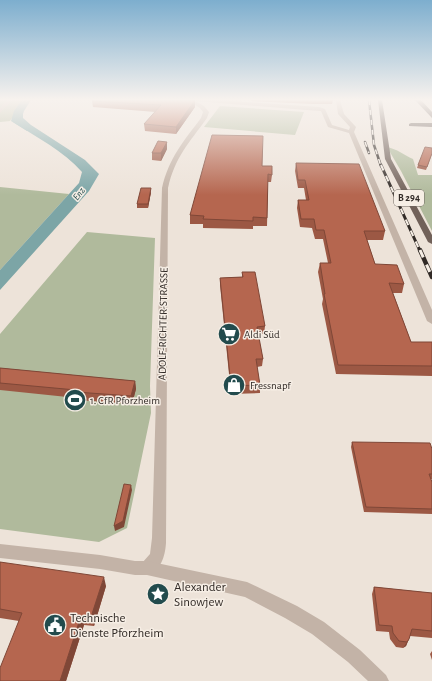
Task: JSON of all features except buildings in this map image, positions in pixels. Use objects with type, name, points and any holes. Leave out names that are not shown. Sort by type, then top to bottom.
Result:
[{"type":"main road","name":"B 294","points":[[384,132],[385,148],[388,159],[432,242]]},
{"type":"street","name":"ADOLF-RICHTER-STRASSE","points":[[148,568],[155,562],[158,554],[159,538],[165,188],[172,163],[194,132]]},
{"type":"street","points":[[350,132],[432,321]]},
{"type":"street","points":[[0,551],[100,562],[135,568],[148,568],[247,590],[318,628],[354,656],[380,681]]},
{"type":"green space","points":[[258,132],[296,132],[295,135]]},
{"type":"green space","points":[[387,147],[413,159],[418,175],[432,175],[432,231],[401,171]]},
{"type":"green space","points":[[0,187],[69,194],[0,270]]},
{"type":"green space","name":"1. CfR Pforzheim","points":[[87,232],[155,238],[150,386],[151,413],[127,528],[99,542],[0,529],[0,334]]},
{"type":"water","name":"Enz","points":[[29,132],[41,132],[85,160],[99,174],[89,191],[0,290],[0,270],[79,183],[82,172],[67,157]]},
{"type":"railway","points":[[373,132],[374,145],[381,166]]},
{"type":"railway","points":[[365,142],[369,153]]},
{"type":"railway","points":[[381,165],[420,251]]},
{"type":"railway","points":[[420,250],[432,277]]},
{"type":"place","name":"Aldi Süd","points":[[229,334]]},
{"type":"place","name":"Fressnapf","points":[[234,385]]},
{"type":"place","name":"1. CfR Pforzheim","points":[[75,400]]},
{"type":"place","name":"Alexander Sinowjew","points":[[158,594]]},
{"type":"place","name":"Technische Dienste Pforzheim","points":[[55,625]]}]
